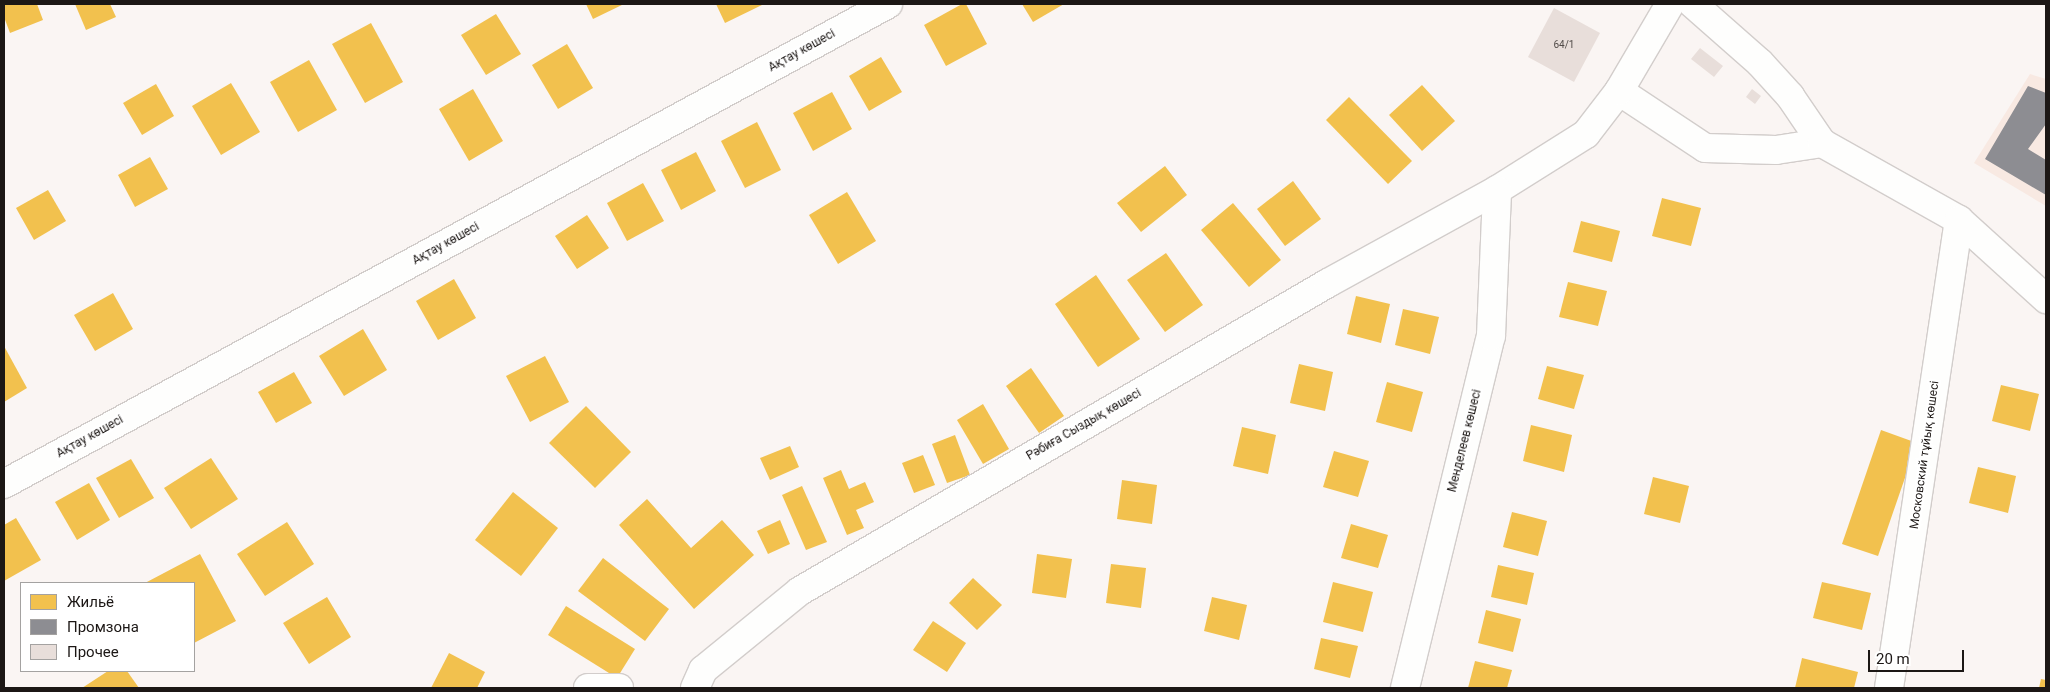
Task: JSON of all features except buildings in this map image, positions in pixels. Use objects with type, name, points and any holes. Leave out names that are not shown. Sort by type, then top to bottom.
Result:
[{"type":"street","name":"Ақтау көшесі","points":[[4,484],[888,4]]},
{"type":"street","name":"Рәбиға Сыздық көшесі","points":[[694,688],[704,670],[800,591],[1328,282],[1496,190],[1586,134],[1619,91],[1670,4]]},
{"type":"street","points":[[1693,4],[1760,63],[1790,96],[1822,143],[1959,220],[2046,298]]},
{"type":"street","points":[[1619,91],[1705,148],[1776,150],[1822,143]]},
{"type":"street","name":"Менделеев көшесі","points":[[1404,688],[1491,336],[1496,190]]},
{"type":"street","name":"Московский тұйық көшесі","points":[[1889,688],[1959,220]]},
{"type":"street","points":[[588,688],[619,688]]},
{"type":"shaded area","points":[[2030,74],[2046,79],[2046,206],[1974,163]]}]
